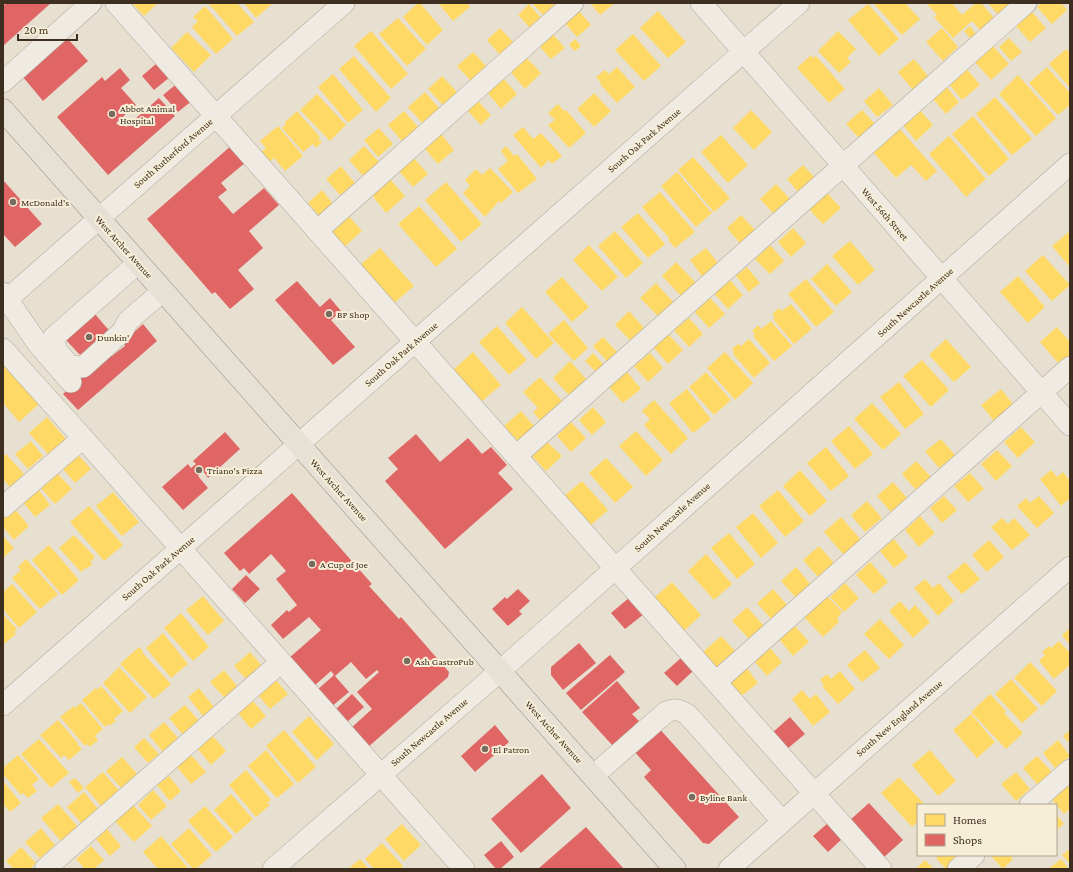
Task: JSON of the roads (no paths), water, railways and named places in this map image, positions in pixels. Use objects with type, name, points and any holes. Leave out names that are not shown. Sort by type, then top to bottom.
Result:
[{"type":"main road","name":"West Archer Avenue","points":[[3,110],[675,869]]},
{"type":"street","points":[[3,82],[92,3]]},
{"type":"street","name":"South Rutherford Avenue","points":[[5,298],[99,219],[344,3]]},
{"type":"street","points":[[317,231],[573,3]]},
{"type":"street","name":"West 56th Street","points":[[701,3],[1070,425]]},
{"type":"street","name":"South Oak Park Avenue","points":[[3,705],[180,547],[799,3]]},
{"type":"street","points":[[516,456],[1026,3]]},
{"type":"street","points":[[118,4],[215,116],[881,869]]},
{"type":"street","name":"South Newcastle Avenue","points":[[273,869],[500,671],[1070,164]]},
{"type":"street","points":[[138,263],[54,337],[56,350],[70,366],[83,367],[122,332],[128,321],[163,291]]},
{"type":"street","points":[[5,298],[38,344],[71,382]]},
{"type":"street","points":[[38,344],[88,299],[98,298]]},
{"type":"street","points":[[3,349],[464,869]]},
{"type":"street","points":[[716,682],[1070,367]]},
{"type":"street","points":[[3,507],[83,438]]},
{"type":"street","name":"South New England Avenue","points":[[729,869],[1070,567]]},
{"type":"street","points":[[45,869],[281,662]]},
{"type":"street","points":[[592,776],[665,713],[672,709],[680,710],[688,715],[782,821]]},
{"type":"street","points":[[1031,804],[1070,770]]},
{"type":"street","points":[[958,869],[973,856]]},
{"type":"place","name":"Abbot Animal Hospital","points":[[112,114]]},
{"type":"place","name":"McDonald's","points":[[13,202]]},
{"type":"place","name":"BP Shop","points":[[329,314]]},
{"type":"place","name":"Dunkin'","points":[[89,337]]},
{"type":"place","name":"Triano's Pizza","points":[[199,470]]},
{"type":"place","name":"A Cup of Joe","points":[[312,564]]},
{"type":"place","name":"Ash GastroPub","points":[[407,661]]},
{"type":"place","name":"El Patron","points":[[485,749]]},
{"type":"place","name":"Byline Bank","points":[[692,797]]}]
